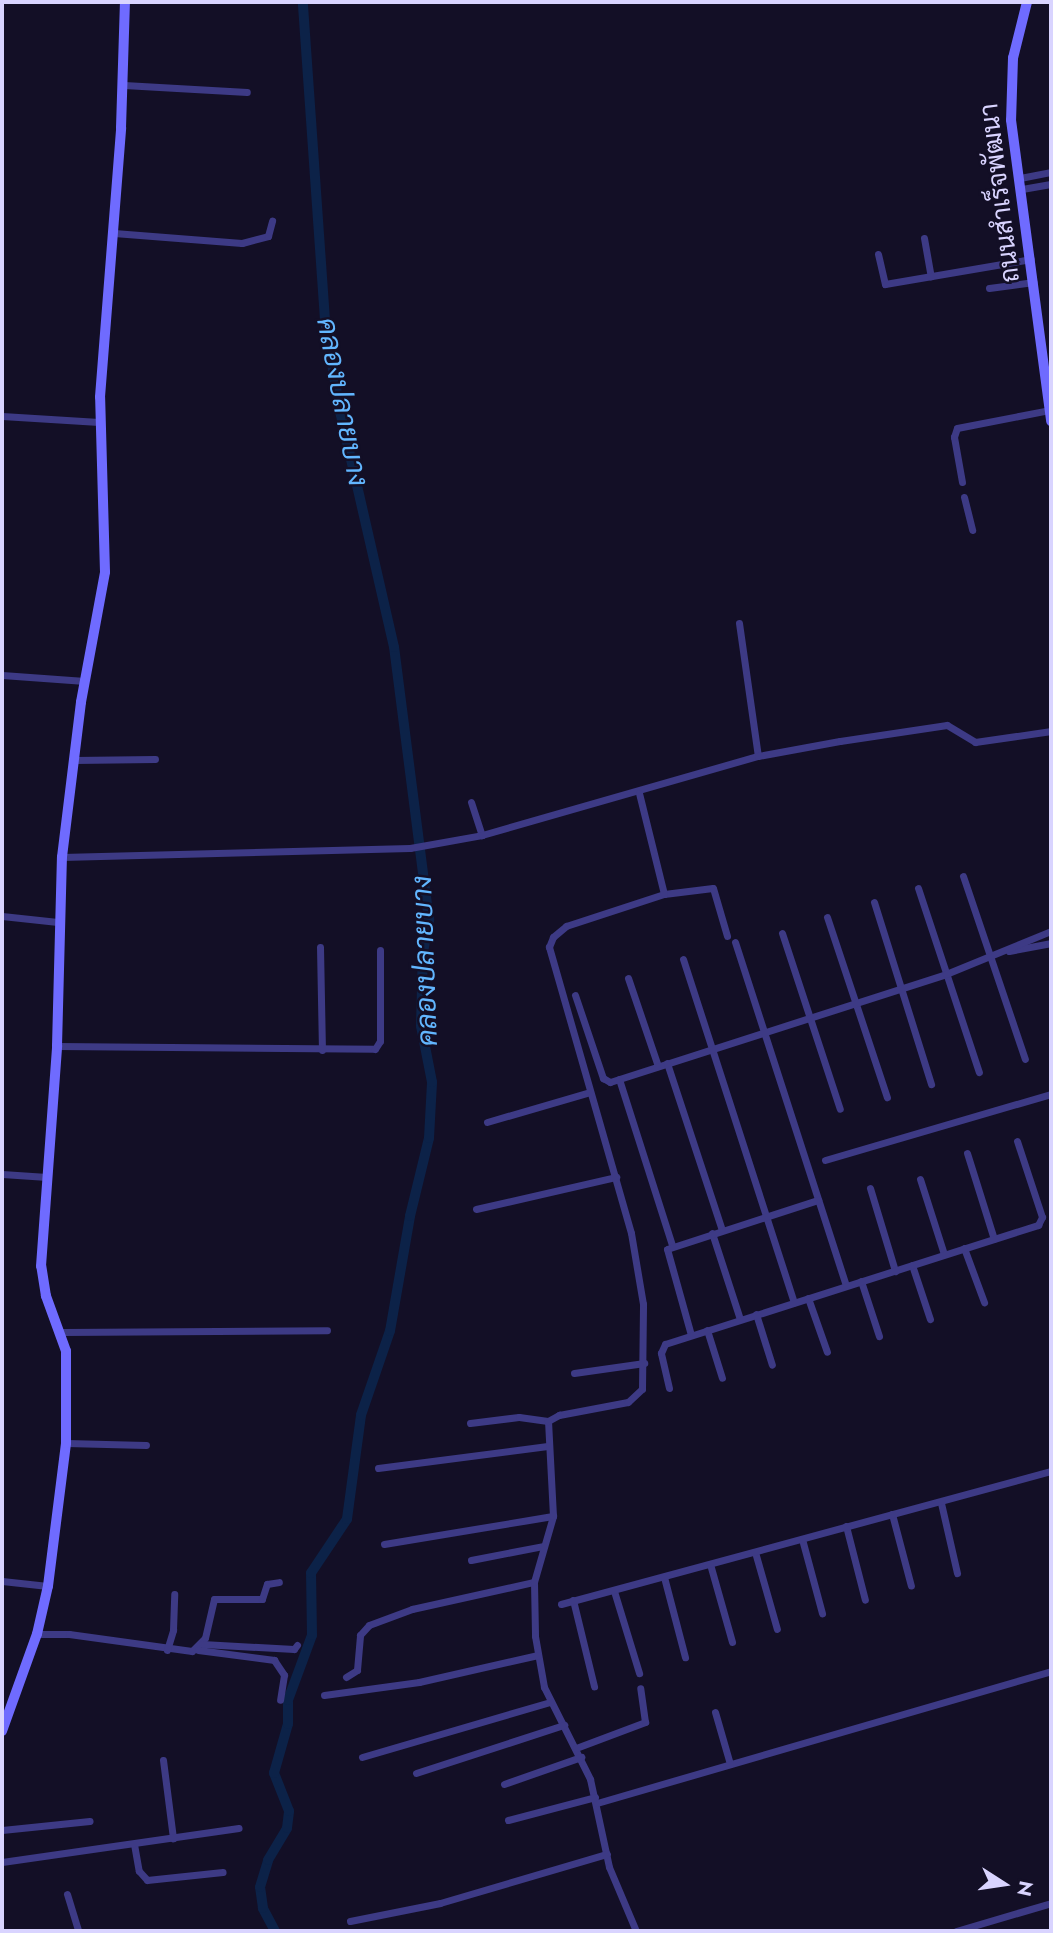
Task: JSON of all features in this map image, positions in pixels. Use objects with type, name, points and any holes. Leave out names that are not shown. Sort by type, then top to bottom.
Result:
[{"type":"street","points":[[2,1731],[37,1634],[48,1586],[66,1443],[62,1332],[42,1282],[57,1046],[58,922],[62,857],[85,681],[105,572],[99,422],[124,85],[125,2]]},
{"type":"street","name":"ถนนสำเร็จพัฒนา","points":[[1027,2],[1011,84],[1020,178],[1051,416]]},
{"type":"street","points":[[124,85],[247,92]]},
{"type":"street","points":[[1020,178],[1051,172]]},
{"type":"street","points":[[1022,190],[1051,184]]},
{"type":"street","points":[[114,233],[254,242],[270,234],[272,221]]},
{"type":"street","points":[[924,239],[931,276]]},
{"type":"street","points":[[878,254],[885,284],[1031,259]]},
{"type":"street","points":[[989,288],[1034,282]]},
{"type":"street","points":[[2,416],[99,422]]},
{"type":"street","points":[[962,482],[954,437],[957,428],[1051,416]]},
{"type":"street","points":[[964,497],[972,530]]},
{"type":"street","points":[[739,623],[758,756]]},
{"type":"street","points":[[2,675],[85,681]]},
{"type":"street","points":[[62,857],[410,848],[482,835],[639,793],[758,756],[947,725],[975,742],[1051,731]]},
{"type":"street","points":[[74,760],[155,759]]},
{"type":"street","points":[[639,793],[664,894]]},
{"type":"street","points":[[471,802],[482,835]]},
{"type":"street","points":[[963,876],[1025,1059]]},
{"type":"street","points":[[470,1423],[519,1417],[548,1421],[559,1415],[638,1397],[643,1363],[639,1271],[616,1177],[550,942],[566,926],[664,894],[713,888],[727,936]]},
{"type":"street","points":[[918,888],[979,1072]]},
{"type":"street","points":[[874,902],[931,1084]]},
{"type":"street","points":[[2,916],[58,922]]},
{"type":"street","points":[[827,917],[887,1097]]},
{"type":"street","points":[[1009,951],[1019,942],[1051,931]]},
{"type":"street","points":[[782,933],[840,1109]]},
{"type":"street","points":[[735,942],[846,1286]]},
{"type":"street","points":[[575,995],[603,1078],[610,1082],[946,974],[1009,951],[1051,943]]},
{"type":"street","points":[[320,947],[322,1050]]},
{"type":"street","points":[[57,1046],[322,1050],[378,1046],[380,950]]},
{"type":"street","points":[[683,959],[794,1303]]},
{"type":"street","points":[[628,978],[657,1066]]},
{"type":"street","points":[[667,1063],[722,1230]]},
{"type":"street","points":[[619,1079],[672,1245],[667,1256],[691,1335]]},
{"type":"street","points":[[487,1122],[590,1092]]},
{"type":"street","points":[[825,1160],[1051,1094]]},
{"type":"street","points":[[669,1388],[662,1348],[691,1335],[994,1239],[1041,1221],[1017,1141]]},
{"type":"street","points":[[967,1153],[994,1239]]},
{"type":"street","points":[[2,1174],[47,1177]]},
{"type":"street","points":[[476,1209],[616,1177]]},
{"type":"street","points":[[920,1179],[944,1254]]},
{"type":"street","points":[[870,1188],[895,1271]]},
{"type":"street","points":[[672,1245],[818,1200]]},
{"type":"street","points":[[712,1233],[740,1319]]},
{"type":"street","points":[[964,1248],[984,1302]]},
{"type":"street","points":[[912,1265],[930,1319]]},
{"type":"street","points":[[861,1281],[879,1336]]},
{"type":"street","points":[[808,1298],[827,1352]]},
{"type":"street","points":[[757,1314],[772,1365]]},
{"type":"street","points":[[62,1332],[327,1330]]},
{"type":"street","points":[[707,1330],[722,1378]]},
{"type":"street","points":[[574,1373],[643,1363]]},
{"type":"street","points":[[548,1421],[553,1516],[534,1582],[538,1655],[550,1702],[581,1757],[596,1800],[607,1854],[636,1931]]},
{"type":"street","points":[[66,1443],[146,1445]]},
{"type":"street","points":[[378,1468],[548,1446]]},
{"type":"street","points":[[561,1604],[1051,1471]]},
{"type":"street","points":[[941,1503],[957,1573]]},
{"type":"street","points":[[892,1514],[911,1586]]},
{"type":"street","points":[[384,1544],[553,1516]]},
{"type":"street","points":[[846,1526],[865,1600]]},
{"type":"street","points":[[802,1539],[822,1613]]},
{"type":"street","points":[[471,1560],[543,1546]]},
{"type":"street","points":[[755,1552],[777,1629]]},
{"type":"street","points":[[710,1564],[732,1643]]},
{"type":"street","points":[[664,1577],[685,1657]]},
{"type":"street","points":[[2,1581],[48,1586]]},
{"type":"street","points":[[200,1647],[214,1599],[262,1599],[267,1584],[279,1582]]},
{"type":"street","points":[[346,1677],[358,1670],[360,1635],[369,1625],[412,1609],[534,1582]]},
{"type":"street","points":[[614,1591],[639,1673]]},
{"type":"street","points":[[167,1650],[174,1624],[174,1594]]},
{"type":"street","points":[[573,1601],[594,1686]]},
{"type":"street","points":[[37,1634],[69,1634],[167,1650],[200,1647],[294,1649],[298,1645]]},
{"type":"street","points":[[200,1647],[274,1660],[284,1675],[280,1700]]},
{"type":"street","points":[[324,1695],[419,1682],[538,1655]]},
{"type":"street","points":[[508,1820],[596,1800],[730,1764],[1051,1671]]},
{"type":"street","points":[[576,1748],[645,1722],[640,1688]]},
{"type":"street","points":[[362,1757],[550,1702]]},
{"type":"street","points":[[715,1712],[730,1764]]},
{"type":"street","points":[[416,1773],[564,1725]]},
{"type":"street","points":[[504,1784],[581,1757]]},
{"type":"street","points":[[163,1760],[173,1838]]},
{"type":"street","points":[[2,1830],[90,1821]]},
{"type":"street","points":[[2,1862],[239,1828]]},
{"type":"street","points":[[134,1844],[139,1871],[147,1880],[223,1872]]},
{"type":"street","points":[[350,1921],[440,1903],[607,1854]]},
{"type":"street","points":[[67,1894],[78,1931]]},
{"type":"street","points":[[956,1931],[1051,1903]]},
{"type":"waterway","name":"คลองปลายบาง","points":[[275,1931],[263,1908],[260,1887],[268,1860],[287,1828],[289,1811],[274,1773],[288,1724],[288,1700],[312,1635],[311,1573],[347,1519],[361,1415],[390,1331],[410,1216],[429,1138],[432,1082],[421,1026],[423,952],[429,920],[394,647],[340,412],[325,320],[303,2]]}]
